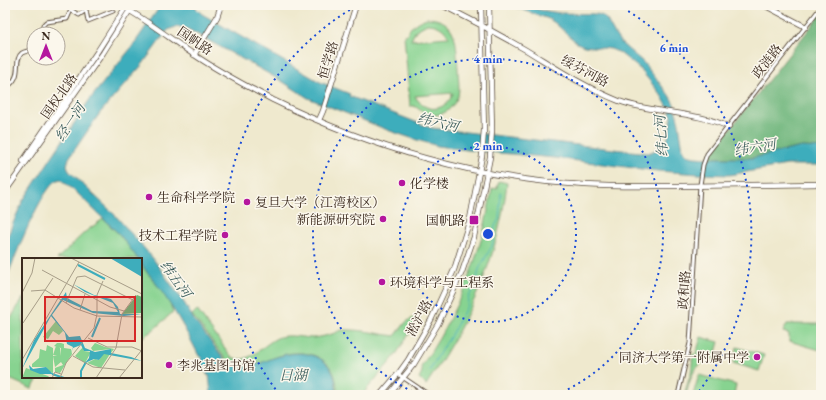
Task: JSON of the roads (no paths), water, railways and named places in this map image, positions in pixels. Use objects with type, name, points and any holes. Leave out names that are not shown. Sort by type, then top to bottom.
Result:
[{"type":"street","name":"国权北路","points":[[5,192],[103,52],[133,5]]},
{"type":"street","points":[[194,55],[205,38],[221,5]]},
{"type":"street","name":"恒学路","points":[[319,120],[356,5]]},
{"type":"street","name":"绥芬河路","points":[[442,5],[481,25],[600,93],[635,106],[704,118],[729,127]]},
{"type":"street","name":"淞沪路","points":[[380,395],[398,374],[424,334],[454,270],[470,219],[482,156],[484,130],[481,5]]},
{"type":"street","points":[[764,5],[806,27]]},
{"type":"street","name":"国权北路","points":[[5,187],[97,52],[124,6]]},
{"type":"street","name":"国帆路","points":[[124,6],[194,55],[272,100],[393,149],[486,173],[549,182],[585,185],[700,186],[821,184]]},
{"type":"street","points":[[488,29],[489,6]]},
{"type":"street","name":"政涟路","points":[[708,154],[821,7]]},
{"type":"street","points":[[43,26],[46,22],[68,19],[71,10],[79,15],[86,10],[88,21],[113,11]]},
{"type":"street","name":"淞沪路","points":[[389,395],[404,378],[431,337],[448,305],[462,272],[474,237],[490,157],[492,130],[488,29]]},
{"type":"street","points":[[5,88],[11,84],[17,75],[20,55],[26,51]]},
{"type":"street","name":"政和路","points":[[678,395],[690,343],[700,186],[703,164],[708,154]]},
{"type":"street","points":[[398,374],[429,395]]},
{"type":"water","name":"日湖","points":[[161,5],[196,5],[196,8],[202,14],[320,82],[350,94],[349,96],[431,128],[648,153],[661,148],[667,142],[672,117],[661,95],[640,69],[620,53],[611,49],[584,46],[577,43],[549,19],[509,5],[523,5],[540,10],[560,13],[597,14],[603,16],[607,20],[621,43],[643,62],[669,95],[674,104],[679,123],[683,150],[687,155],[710,158],[752,158],[802,147],[821,148],[821,165],[787,165],[729,175],[699,174],[658,171],[555,158],[438,146],[390,131],[308,98],[280,80],[186,28],[178,27],[171,29],[167,31],[142,65],[100,113],[69,158],[67,165],[69,171],[115,215],[152,257],[185,304],[194,320],[227,363],[238,367],[245,367],[276,357],[302,353],[321,359],[328,365],[333,373],[336,383],[336,395],[211,395],[209,375],[207,375],[206,370],[204,370],[201,361],[202,358],[199,356],[184,327],[167,300],[144,268],[142,258],[137,258],[120,235],[77,193],[60,179],[53,184],[45,194],[37,208],[5,283],[5,242],[22,202],[90,99],[131,48]]},
{"type":"waterway","points":[[430,370],[467,306],[469,296],[476,285],[479,269],[492,246],[495,226],[499,219],[501,193]]},
{"type":"place","name":"化学楼","points":[[402,183]]},
{"type":"place","name":"生命科学学院","points":[[149,197]]},
{"type":"place","name":"复旦大学（江湾校区）","points":[[247,202]]},
{"type":"place","name":"新能源研究院","points":[[383,219]]},
{"type":"place","name":"国帆路","points":[[474,220]]},
{"type":"place","name":"技术工程学院","points":[[225,235]]},
{"type":"place","name":"环境科学与工程系","points":[[382,282]]},
{"type":"place","name":"同济大学第一附属中学","points":[[757,357]]},
{"type":"place","name":"李兆基图书馆","points":[[169,365]]},
{"type":"water label","name":"经一河","points":[[70,122]]},
{"type":"water label","name":"纬六河","points":[[438,122]]},
{"type":"water label","name":"纬七河","points":[[661,136]]},
{"type":"water label","name":"纬六河","points":[[755,147]]},
{"type":"water label","name":"纬五河","points":[[176,279]]}]
